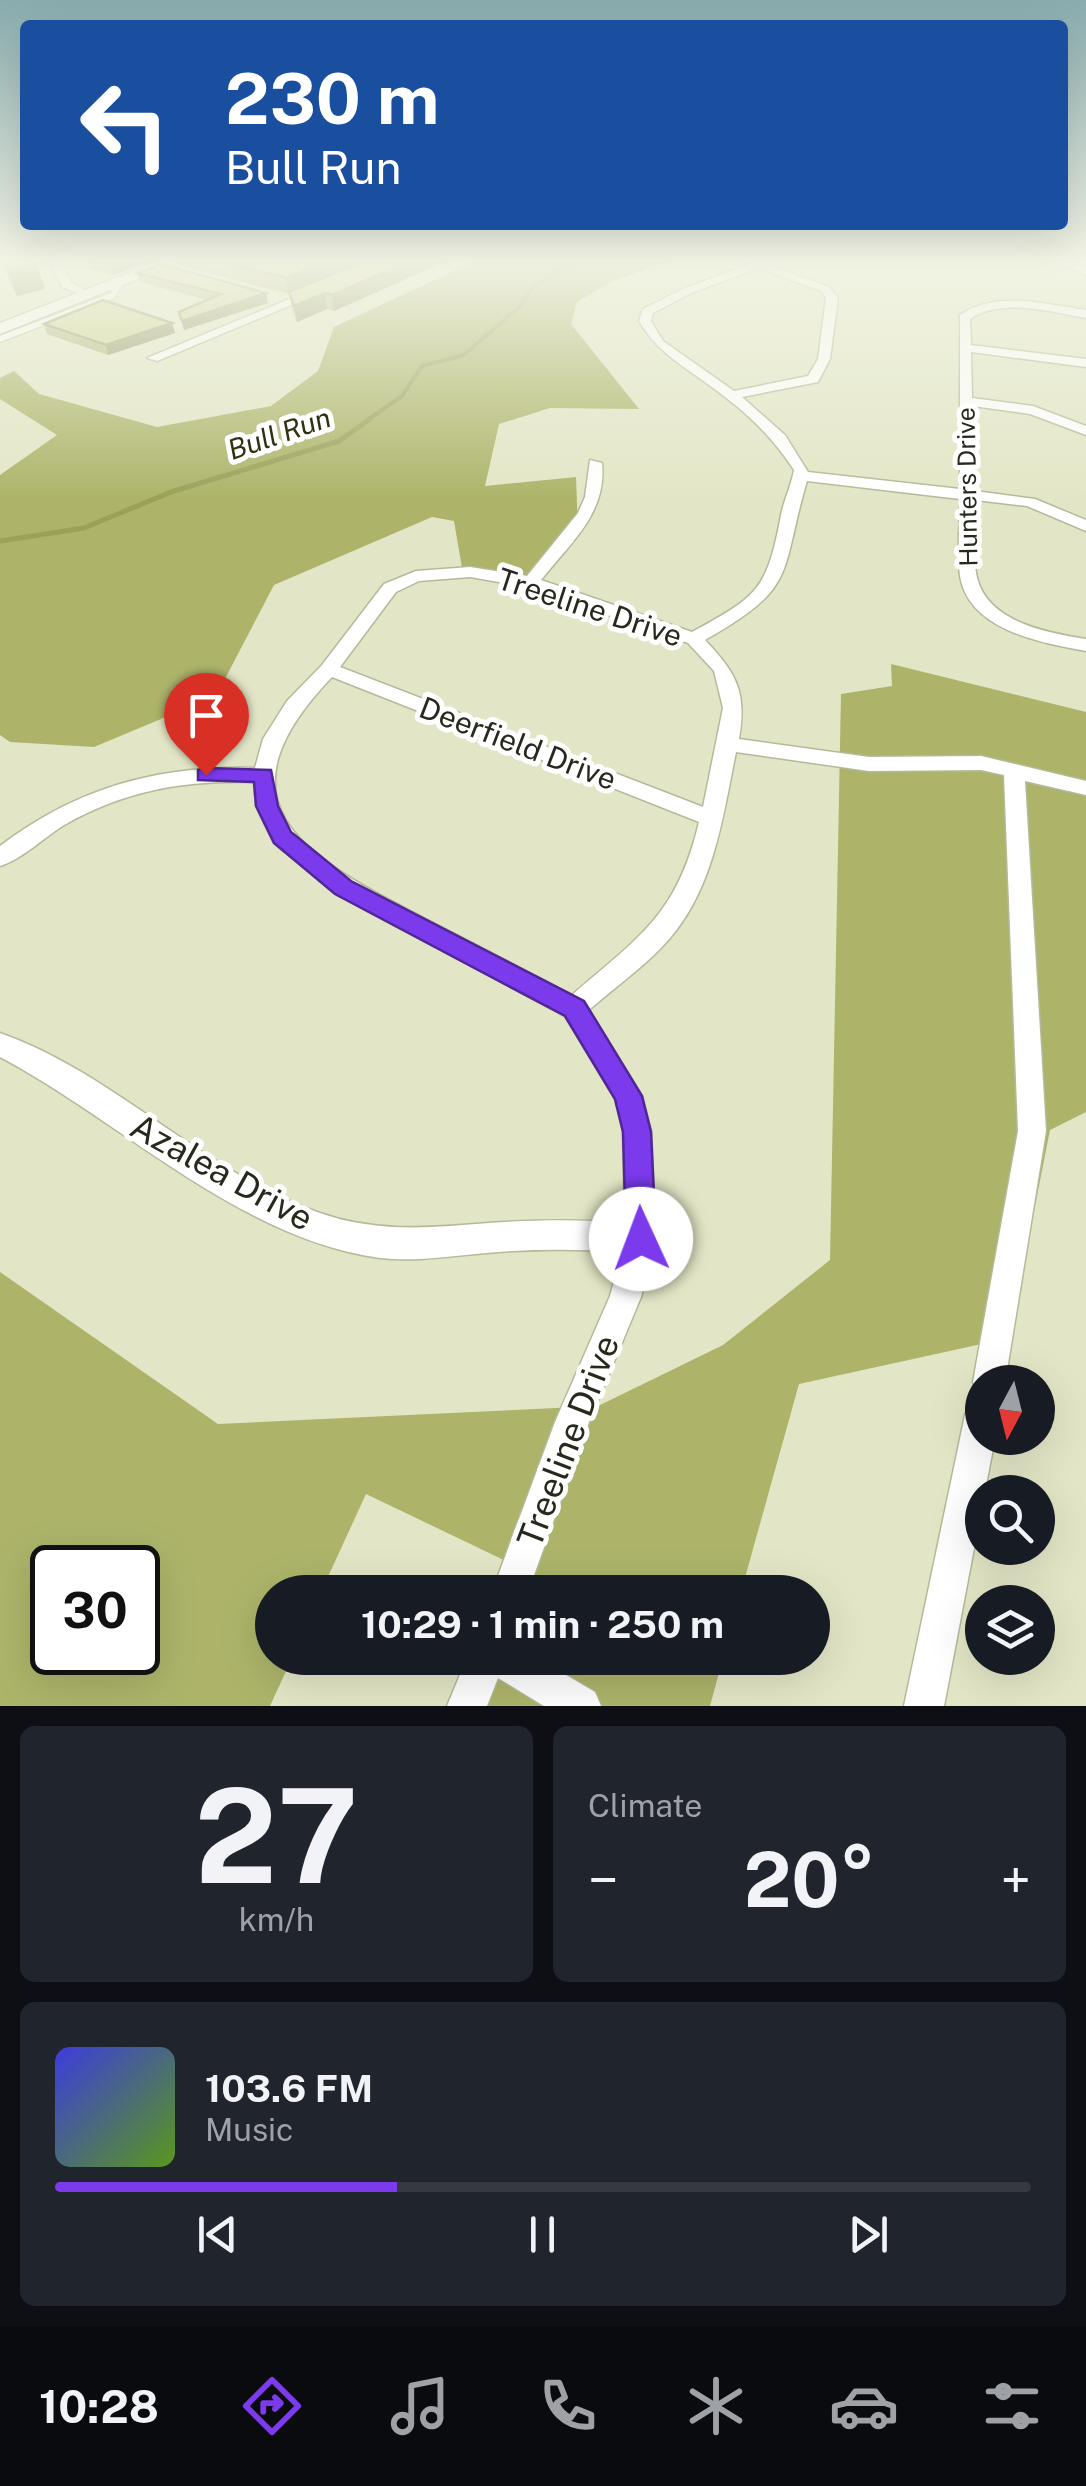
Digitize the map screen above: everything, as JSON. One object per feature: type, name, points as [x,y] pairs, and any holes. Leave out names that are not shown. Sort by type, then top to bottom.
[{"type":"street","points":[[153,358],[201,339]]},
{"type":"street","points":[[656,339],[732,395],[790,449],[801,476],[789,518],[790,534],[773,584],[753,605],[694,639]]},
{"type":"street","points":[[732,395],[813,379],[824,358],[827,339]]},
{"type":"street","name":"Hunters Drive","points":[[965,339],[969,579],[984,608],[1026,631],[1086,645]]},
{"type":"street","points":[[965,348],[1086,362]]},
{"type":"street","points":[[966,401],[1032,410],[1086,431]]},
{"type":"street","points":[[531,582],[591,502],[598,475],[595,463]]},
{"type":"street","points":[[801,476],[1030,502],[1086,526]]},
{"type":"street","name":"Treeline Drive","points":[[264,775],[273,739],[294,706],[329,670],[370,609],[390,588],[436,571],[493,574],[531,582],[694,639],[722,668],[729,684],[734,708],[727,744],[708,817],[705,845],[683,902],[634,958],[574,1008],[628,1096],[637,1132],[641,1239],[625,1297],[572,1422],[516,1575]]},
{"type":"street","name":"Deerfield Drive","points":[[329,670],[708,817]]},
{"type":"street","points":[[727,744],[868,764],[940,761],[1014,771],[1086,788]]},
{"type":"street","points":[[992,1365],[1032,1131],[1014,771]]},
{"type":"street","points":[[0,858],[26,836],[81,806],[185,775],[264,775],[267,806],[282,837],[343,888],[574,1008]]},
{"type":"street","name":"Azalea Drive","points":[[0,1044],[42,1064],[206,1171],[298,1220],[369,1242],[446,1245],[585,1232],[641,1239]]},
{"type":"street","points":[[924,1706],[974,1455]]},
{"type":"street","points":[[466,1706],[479,1675]]},
{"type":"street","points":[[529,1675],[581,1706]]},
{"type":"green space","points":[[330,339],[583,339],[639,409],[550,408],[499,424],[485,486],[576,477],[578,531],[531,578],[462,568],[454,521],[432,517],[274,585],[216,696],[94,747],[10,742],[0,735],[0,475],[57,435],[0,399],[0,378],[14,371],[39,394],[157,427],[271,406],[318,371]]},
{"type":"green space","points":[[891,664],[1086,712],[1086,1112],[1050,1130],[1009,1338],[799,1384],[746,1575],[533,1575],[366,1494],[329,1575],[255,1575],[255,1675],[284,1675],[270,1706],[0,1706],[0,1272],[218,1424],[598,1406],[723,1345],[830,1260],[841,694],[892,686]]},
{"type":"green space","points":[[494,1675],[718,1675],[710,1706],[482,1706]]},
{"type":"building","points":[[87,339],[125,339],[106,345]]},
{"type":"waterway","name":"Bull Run","points":[[366,421],[402,396],[422,366],[464,355],[483,339]]},
{"type":"waterway","name":"Bull Run","points":[[0,541],[84,528],[171,492],[339,441],[370,419]]},
{"type":"route","points":[[206,775],[264,775],[267,806],[282,837],[343,888],[574,1008],[628,1096],[637,1132],[641,1239]]}]
